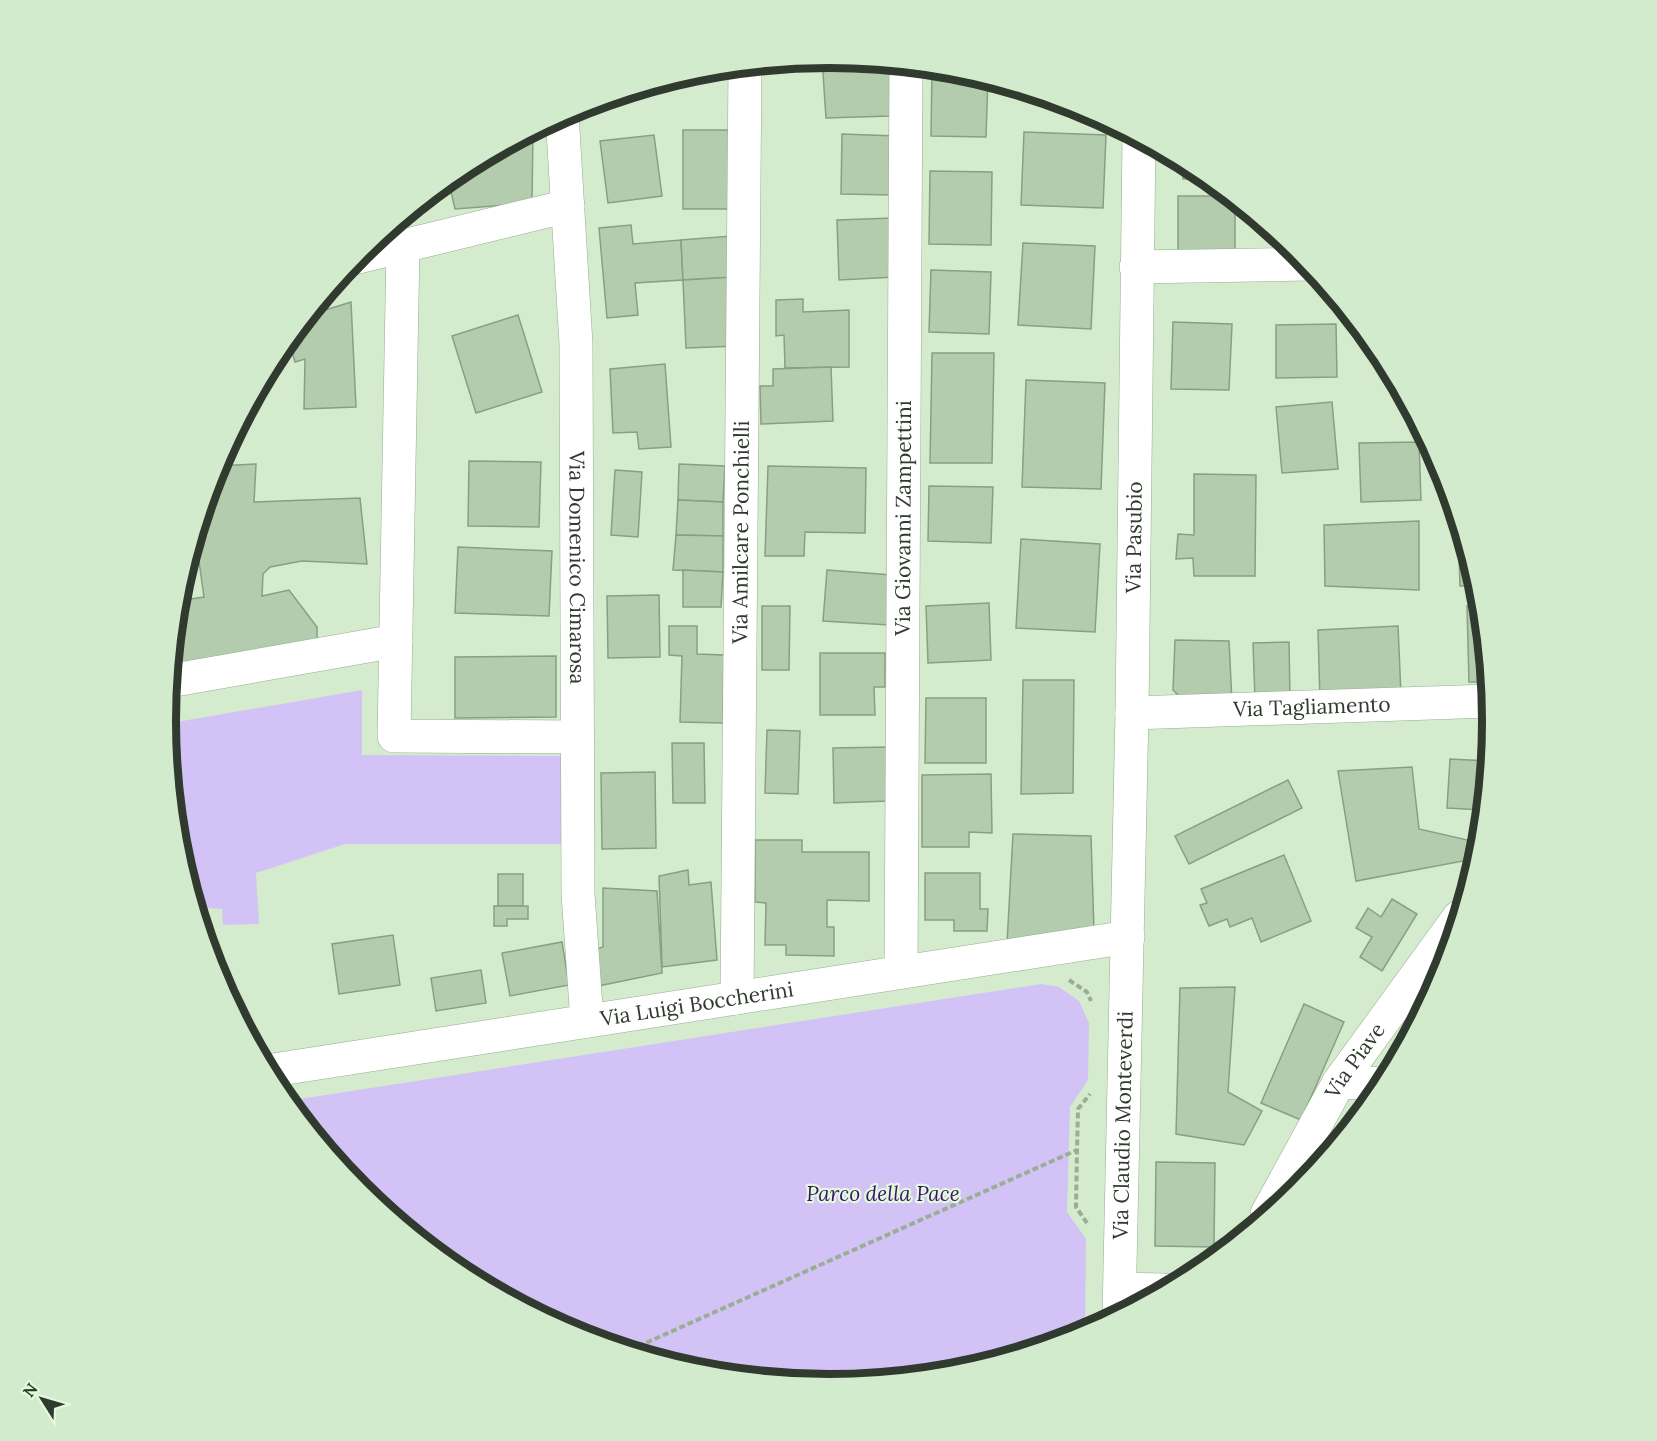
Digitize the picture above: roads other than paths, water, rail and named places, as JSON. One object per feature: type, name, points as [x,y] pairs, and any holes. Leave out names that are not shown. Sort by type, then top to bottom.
[{"type":"street","name":"Via Giovanni Zampettini","points":[[901,971],[906,72]]},
{"type":"street","name":"Via Amilcare Ponchielli","points":[[737,998],[745,73]]},
{"type":"street","name":"Via Domenico Cimarosa","points":[[563,125],[576,344],[578,894],[587,1021]]},
{"type":"street","name":"Via Pasubio","points":[[1128,937],[1139,146]]},
{"type":"street","points":[[373,253],[568,206]]},
{"type":"street","points":[[403,246],[394,736],[578,737]]},
{"type":"street","points":[[1136,267],[1295,264]]},
{"type":"street","points":[[177,680],[396,641]]},
{"type":"street","name":"Via Tagliamento","points":[[1132,713],[1481,701]]},
{"type":"street","name":"Via Luigi Boccherini","points":[[277,1069],[1128,937]]},
{"type":"street","name":"Via Claudio Monteverdi","points":[[1120,1301],[1128,937]]},
{"type":"street","name":"Via Piave","points":[[1280,1191],[1339,1082],[1444,937]]},
{"type":"street","points":[[1339,1082],[1371,1083]]},
{"type":"park label","name":"Parco della Pace","points":[[883,1194]]}]
